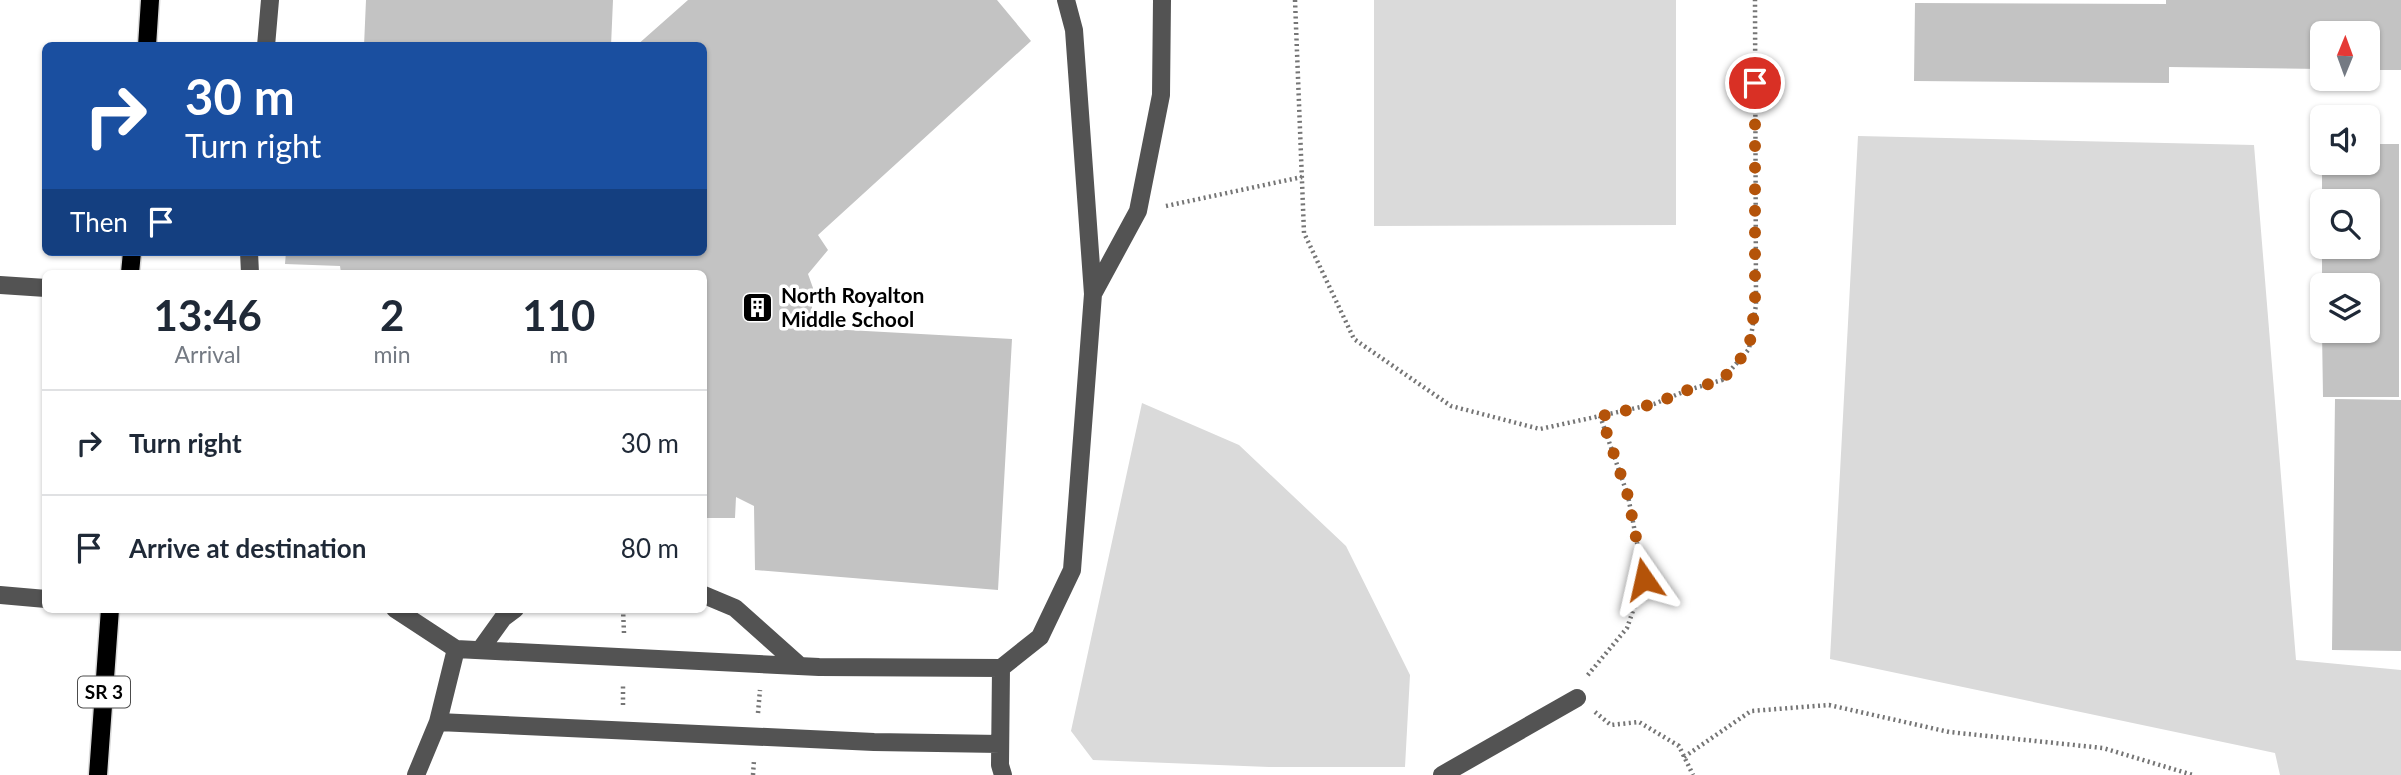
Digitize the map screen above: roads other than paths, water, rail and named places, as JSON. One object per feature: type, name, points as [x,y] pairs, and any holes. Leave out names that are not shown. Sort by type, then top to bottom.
[{"type":"main road","points":[[147,42],[150,0]]},
{"type":"main road","name":"SR 3","points":[[98,775],[110,613]]},
{"type":"street","points":[[266,42],[270,0]]},
{"type":"street","points":[[401,613],[456,649],[800,666],[1001,668],[1040,637],[1072,570],[1093,294],[1074,30],[1066,0]]},
{"type":"street","points":[[1093,294],[1138,212],[1161,95],[1162,0]]},
{"type":"street","points":[[0,285],[42,288]]},
{"type":"street","points":[[0,595],[42,599]]},
{"type":"street","points":[[707,596],[735,608],[800,666]]},
{"type":"street","points":[[480,650],[510,613]]},
{"type":"street","points":[[416,775],[438,722],[456,649]]},
{"type":"street","points":[[1001,668],[1000,765],[1003,775]]},
{"type":"street","points":[[1443,775],[1577,698]]},
{"type":"street","points":[[438,722],[874,742],[1000,744]]},
{"type":"place","name":"North Royalton Middle School","points":[[758,308]]}]
